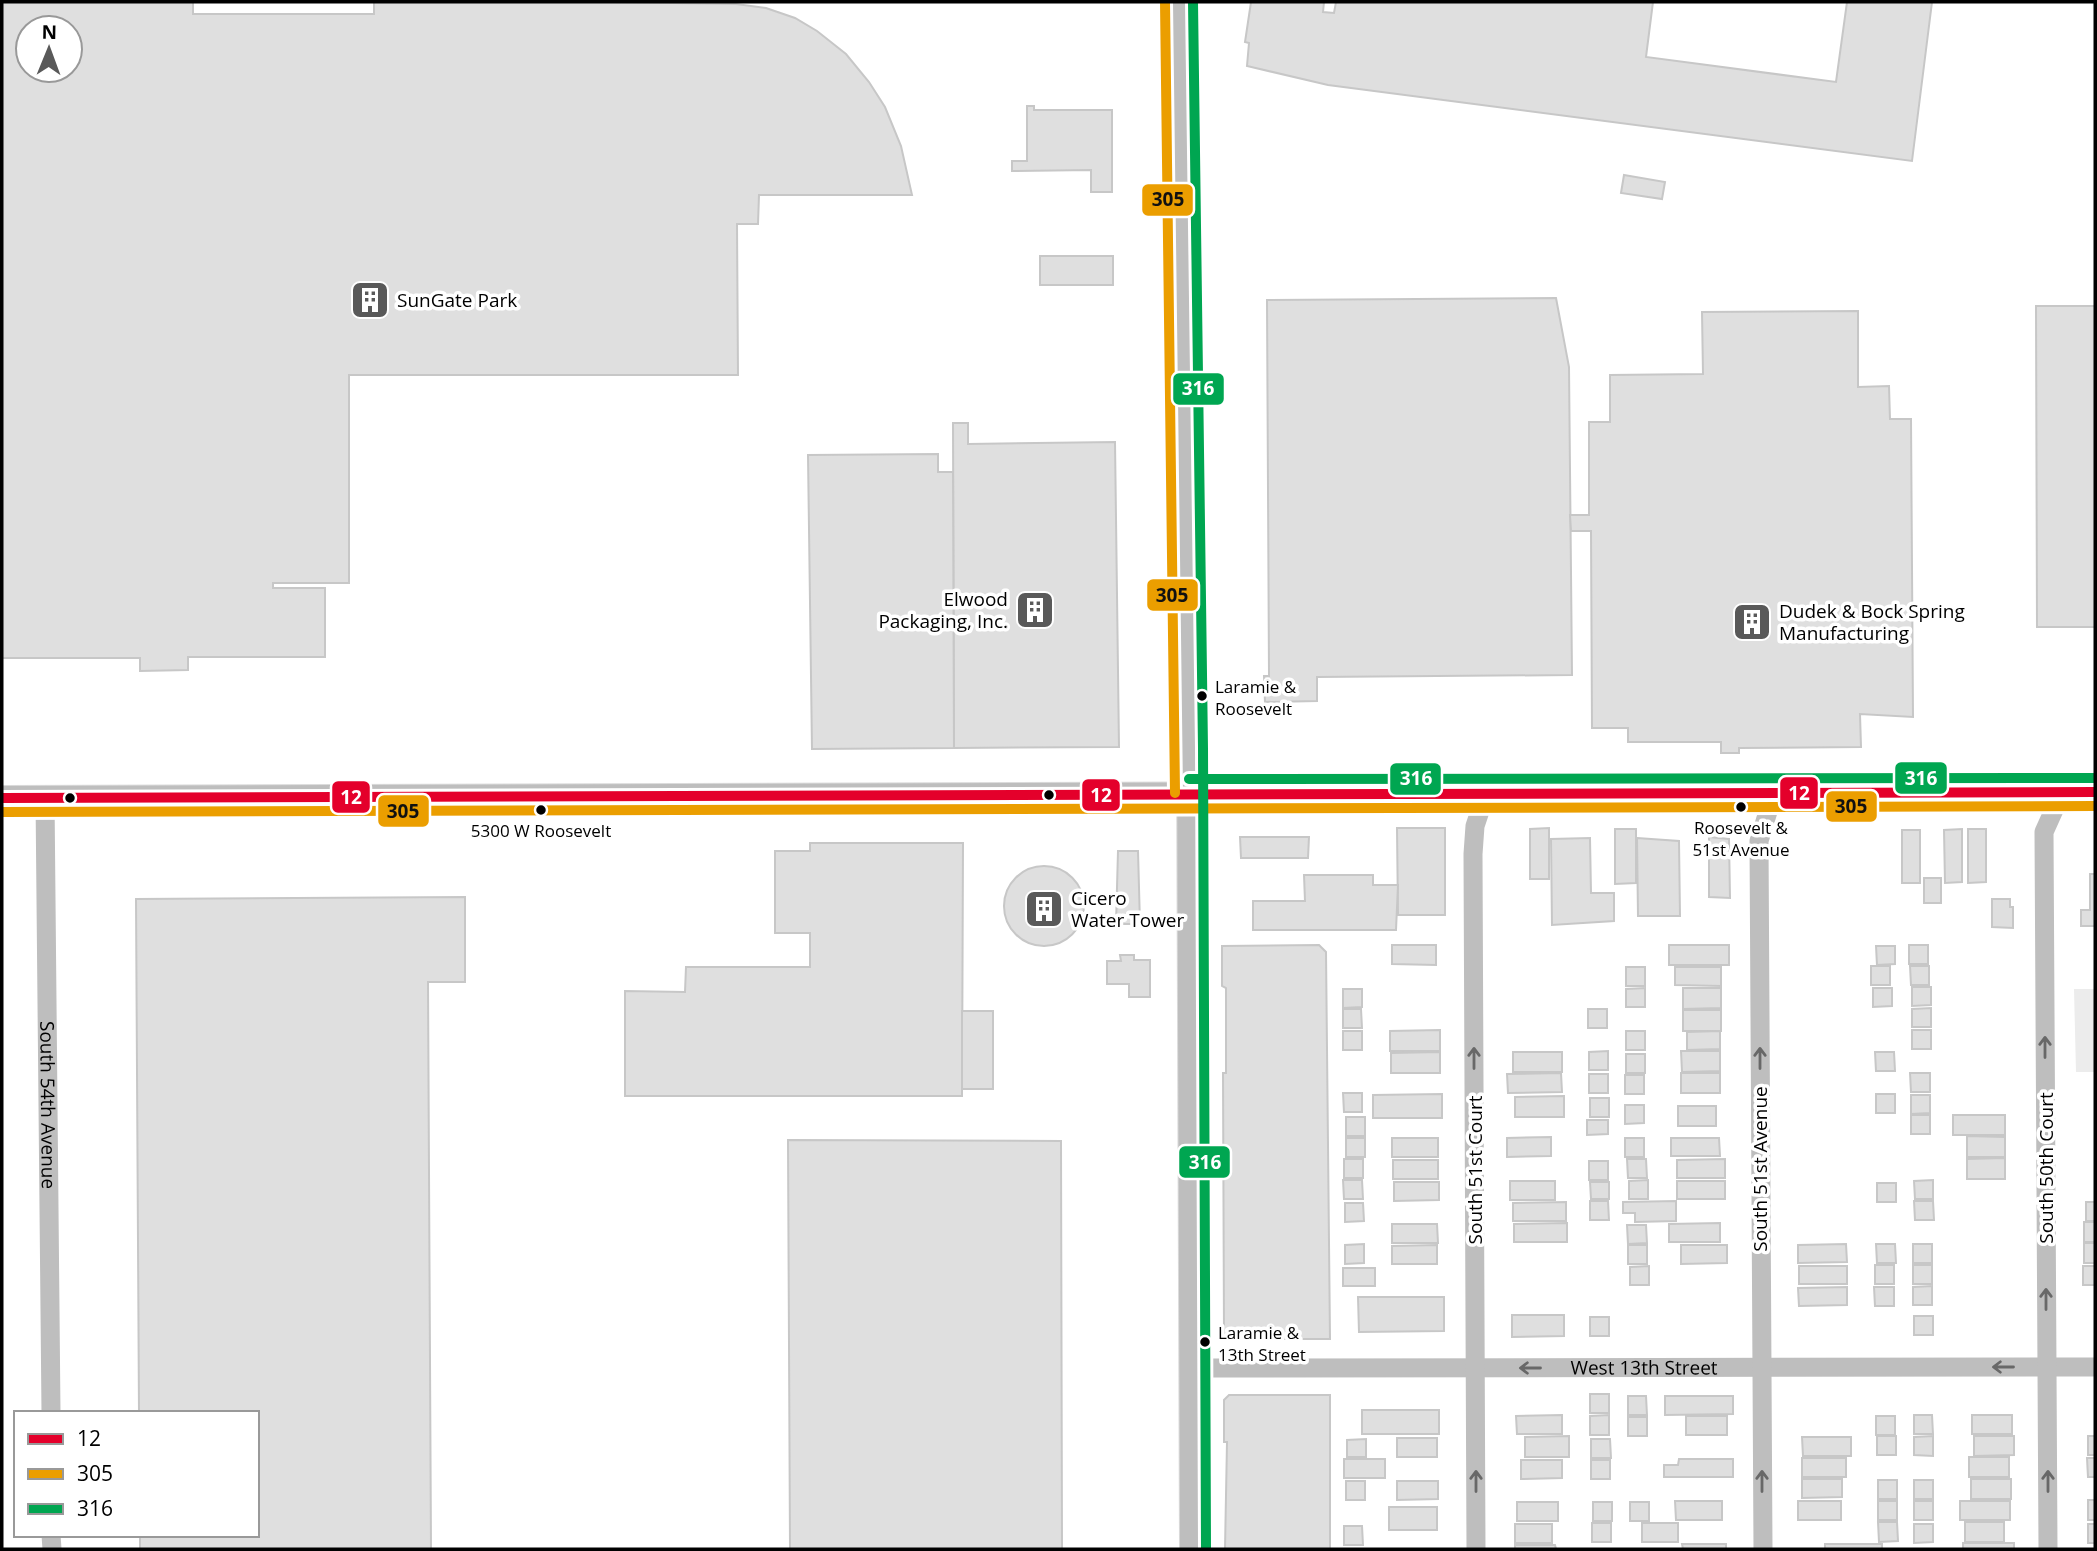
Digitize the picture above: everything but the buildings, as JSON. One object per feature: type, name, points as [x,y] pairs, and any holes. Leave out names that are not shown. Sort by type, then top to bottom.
[{"type":"main road","points":[[1179,2],[1189,793],[1192,1549]]},
{"type":"main road","points":[[2,798],[2095,792]]},
{"type":"street","name":"South 51st Avenue","points":[[1762,1549],[1759,841],[1774,792]]},
{"type":"street","name":"South 50th Court","points":[[2048,1549],[2044,832],[2062,792]]},
{"type":"street","name":"South 51st Court","points":[[1476,1549],[1473,854],[1475,826],[1486,793]]},
{"type":"street","name":"South 54th Avenue","points":[[45,797],[51,1411]]},
{"type":"street","name":"West 13th Street","points":[[1192,1368],[2095,1367]]},
{"type":"shaded area","points":[[2074,989],[2095,989],[2095,1072],[2076,1072]]},
{"type":"transit line","name":"305","points":[[1165,2],[1175,793]]},
{"type":"transit line","name":"316","points":[[1193,2],[1203,748],[1206,1549]]},
{"type":"transit line","name":"316","points":[[1189,779],[2095,778]]},
{"type":"transit line","name":"12","points":[[2,798],[2095,792]]},
{"type":"transit line","name":"305","points":[[2,812],[2095,806]]},
{"type":"place","name":"SunGate Park","points":[[370,300]]},
{"type":"place","name":"Elwood Packaging, Inc.","points":[[1035,610]]},
{"type":"place","name":"Dudek & Bock Spring Manufacturing","points":[[1752,622]]},
{"type":"place","name":"Laramie & Roosevelt","points":[[1202,696]]},
{"type":"place","name":"Roosevelt & 51st Avenue","points":[[1741,807]]},
{"type":"place","name":"5300 W Roosevelt","points":[[541,810]]},
{"type":"place","name":"Cicero Water Tower","points":[[1044,909]]},
{"type":"place","name":"Laramie & 13th Street","points":[[1205,1342]]}]
